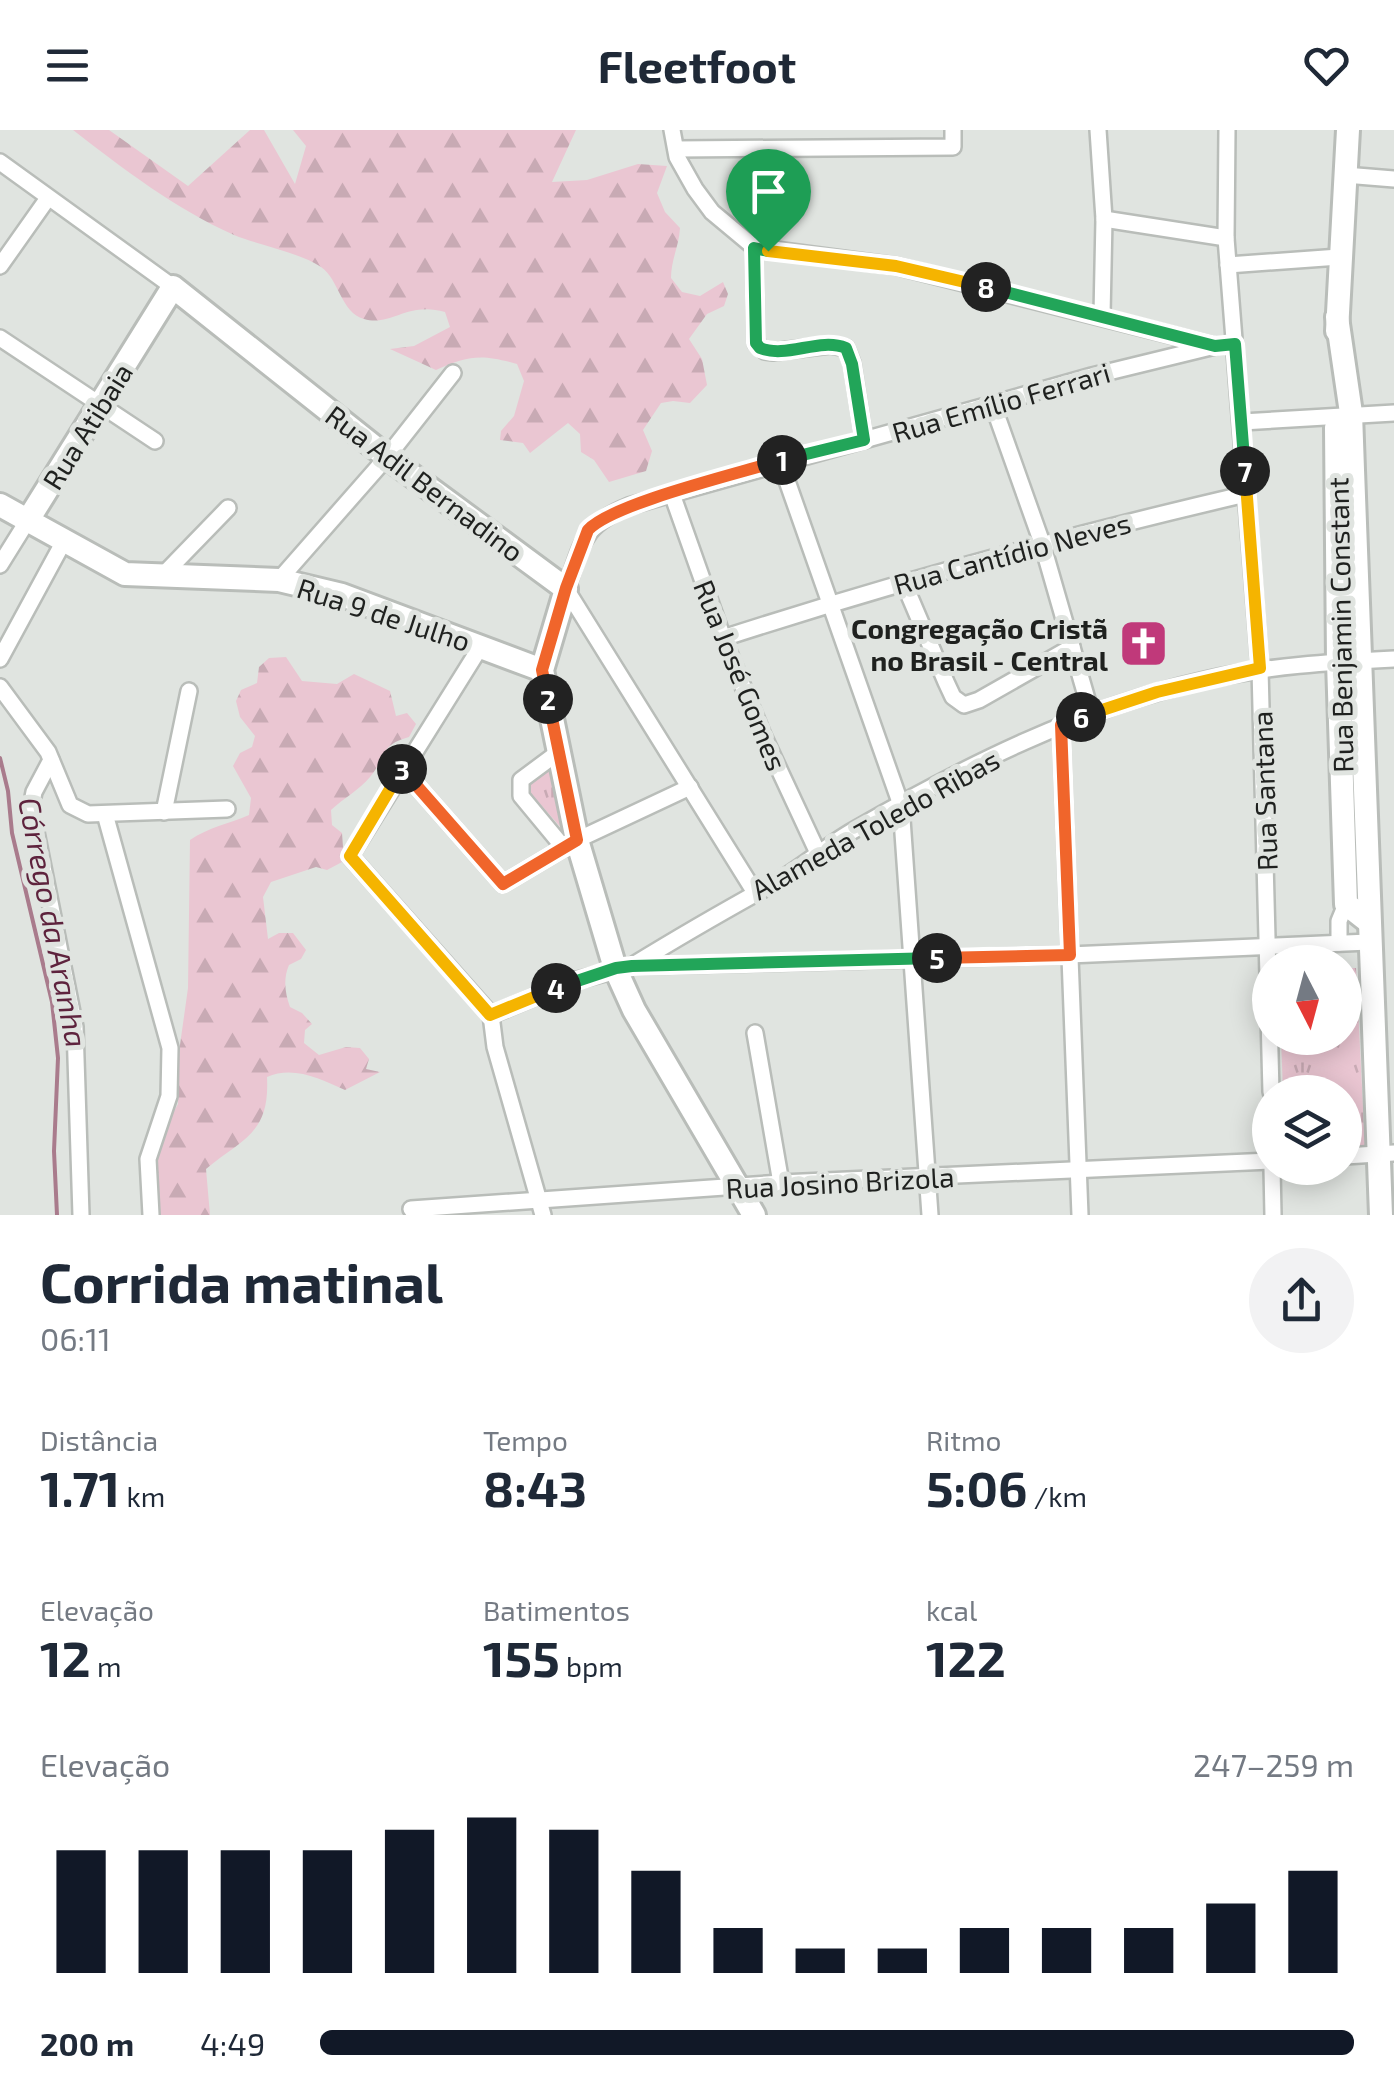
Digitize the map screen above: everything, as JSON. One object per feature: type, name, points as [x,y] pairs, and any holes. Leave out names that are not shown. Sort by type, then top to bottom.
[{"type":"main road","name":"Rua Benjamin Constant","points":[[1346,904],[1348,662],[1337,317],[1348,130]]},
{"type":"main road","name":"Rua Atibaia","points":[[28,520],[172,287]]},
{"type":"main road","name":"Rua Adil Bernadino","points":[[172,287],[387,456],[566,588]]},
{"type":"main road","name":"Rua 9 de Julho","points":[[0,505],[125,574],[278,580],[342,595],[542,670]]},
{"type":"main road","points":[[566,588],[542,670],[560,750],[570,844],[624,967],[634,1010],[754,1215]]},
{"type":"main road","name":"Rua Benjamin Constant","points":[[1348,662],[1386,1154],[1381,1215]]},
{"type":"main road","points":[[1346,904],[1369,932]]},
{"type":"street","points":[[672,130],[676,149],[695,190],[712,212],[754,248],[896,266],[1215,346],[1235,344]]},
{"type":"street","points":[[1098,130],[1104,219],[1102,315]]},
{"type":"street","name":"Rua Santana","points":[[1227,130],[1226,238],[1260,668],[1268,945]]},
{"type":"street","points":[[676,149],[953,138]]},
{"type":"street","name":"Rua Adil Bernadino","points":[[0,162],[172,287]]},
{"type":"street","points":[[1346,174],[1394,179]]},
{"type":"street","points":[[0,266],[48,198]]},
{"type":"street","points":[[1104,219],[1226,238]]},
{"type":"street","points":[[754,248],[756,343],[773,352],[830,344],[846,348],[864,440]]},
{"type":"street","points":[[1228,265],[1339,257]]},
{"type":"street","points":[[0,338],[156,441]]},
{"type":"street","name":"Rua Emílio Ferrari","points":[[566,588],[588,530],[629,506],[780,461],[1215,346]]},
{"type":"street","points":[[278,580],[453,374]]},
{"type":"street","points":[[994,406],[1042,543],[1092,713]]},
{"type":"street","points":[[1242,422],[1394,413]]},
{"type":"street","points":[[780,461],[901,806],[930,1215]]},
{"type":"street","name":"Rua José Gomes","points":[[672,494],[723,638],[818,853]]},
{"type":"street","name":"Rua Cantídio Neves","points":[[723,638],[1042,543],[1246,494]]},
{"type":"street","points":[[164,574],[228,508]]},
{"type":"street","name":"Rua Atibaia","points":[[0,565],[28,520]]},
{"type":"street","points":[[0,658],[64,541]]},
{"type":"street","points":[[904,581],[953,697],[964,705],[1072,647]]},
{"type":"street","name":"Rua Adil Bernadino","points":[[566,588],[754,891]]},
{"type":"street","points":[[480,646],[350,856],[490,1015],[541,1208]]},
{"type":"street","name":"Alameda Toledo Ribas","points":[[490,1015],[570,982],[624,967],[955,775],[1061,725],[1204,680],[1260,668],[1394,659]]},
{"type":"street","points":[[0,686],[48,752],[70,805],[88,814],[227,809]]},
{"type":"street","points":[[164,812],[189,691]]},
{"type":"street","points":[[1061,725],[1080,1215]]},
{"type":"street","points":[[560,750],[521,780],[520,796],[570,844]]},
{"type":"street","points":[[50,760],[34,792],[32,807],[75,1027],[81,1215]]},
{"type":"street","points":[[402,769],[503,884],[570,844],[690,787]]},
{"type":"street","points":[[105,814],[170,1048],[169,1096],[148,1159],[151,1215]]},
{"type":"street","points":[[1339,943],[1339,921],[1346,904]]},
{"type":"street","points":[[1268,945],[1339,943],[1369,932]]},
{"type":"street","points":[[624,967],[1070,955],[1252,946]]},
{"type":"street","points":[[756,1032],[781,1183]]},
{"type":"street","name":"Rua Josino Brizola","points":[[411,1209],[445,1212],[541,1208],[781,1183],[1252,1165]]},
{"type":"street","points":[[1272,1185],[1273,1215]]},
{"type":"green space","points":[[73,130],[109,130],[188,186],[250,130],[264,130],[295,184],[306,146],[293,130],[576,130],[552,182],[587,180],[638,164],[667,166],[657,193],[665,212],[680,228],[671,278],[682,292],[700,296],[723,282],[728,294],[724,306],[707,314],[689,339],[702,359],[707,385],[690,403],[661,403],[643,430],[652,451],[646,471],[609,482],[594,460],[581,452],[580,434],[568,423],[530,453],[523,443],[500,440],[501,431],[514,416],[524,381],[517,364],[476,358],[436,370],[390,349],[414,346],[450,327],[445,312],[410,311],[374,321],[356,316],[321,267],[234,235],[191,213]]},
{"type":"green space","points":[[286,657],[302,681],[337,684],[354,674],[390,691],[396,716],[407,713],[416,724],[409,737],[388,748],[366,782],[331,810],[332,825],[342,833],[344,861],[327,870],[316,867],[271,882],[263,897],[268,939],[279,933],[293,933],[306,950],[301,959],[289,965],[285,981],[290,1007],[312,1024],[305,1030],[304,1043],[319,1055],[346,1047],[360,1048],[369,1059],[366,1069],[380,1072],[345,1090],[297,1073],[267,1077],[267,1096],[259,1123],[206,1169],[210,1215],[160,1215],[154,1160],[157,1142],[178,1104],[179,1052],[188,988],[190,840],[249,815],[251,798],[233,766],[240,753],[252,747],[255,736],[240,717],[236,701],[241,690],[257,683],[259,667],[269,658]]},
{"type":"green space","points":[[554,769],[563,830],[527,789],[541,773]]},
{"type":"green space","points":[[1282,1055],[1360,1055],[1361,1075],[1282,1075]]},
{"type":"green space","points":[[1362,1087],[1365,1147],[1362,1147]]},
{"type":"waterway","name":"Córrego da Aranha","points":[[0,758],[12,833],[52,1002],[58,1058],[54,1151],[57,1215]]},
{"type":"place","name":"Congregação Cristã no Brasil - Central","points":[[1143,644]]},
{"type":"route","points":[[754,248],[768,251],[896,266],[1215,346],[1235,344],[1260,668],[1157,692],[1061,725],[1070,955],[632,966],[570,982],[490,1015],[350,856],[402,769],[503,884],[577,840],[542,670],[588,530],[607,515],[629,506],[864,440],[846,348],[830,344],[773,352],[756,343],[754,248]]}]
